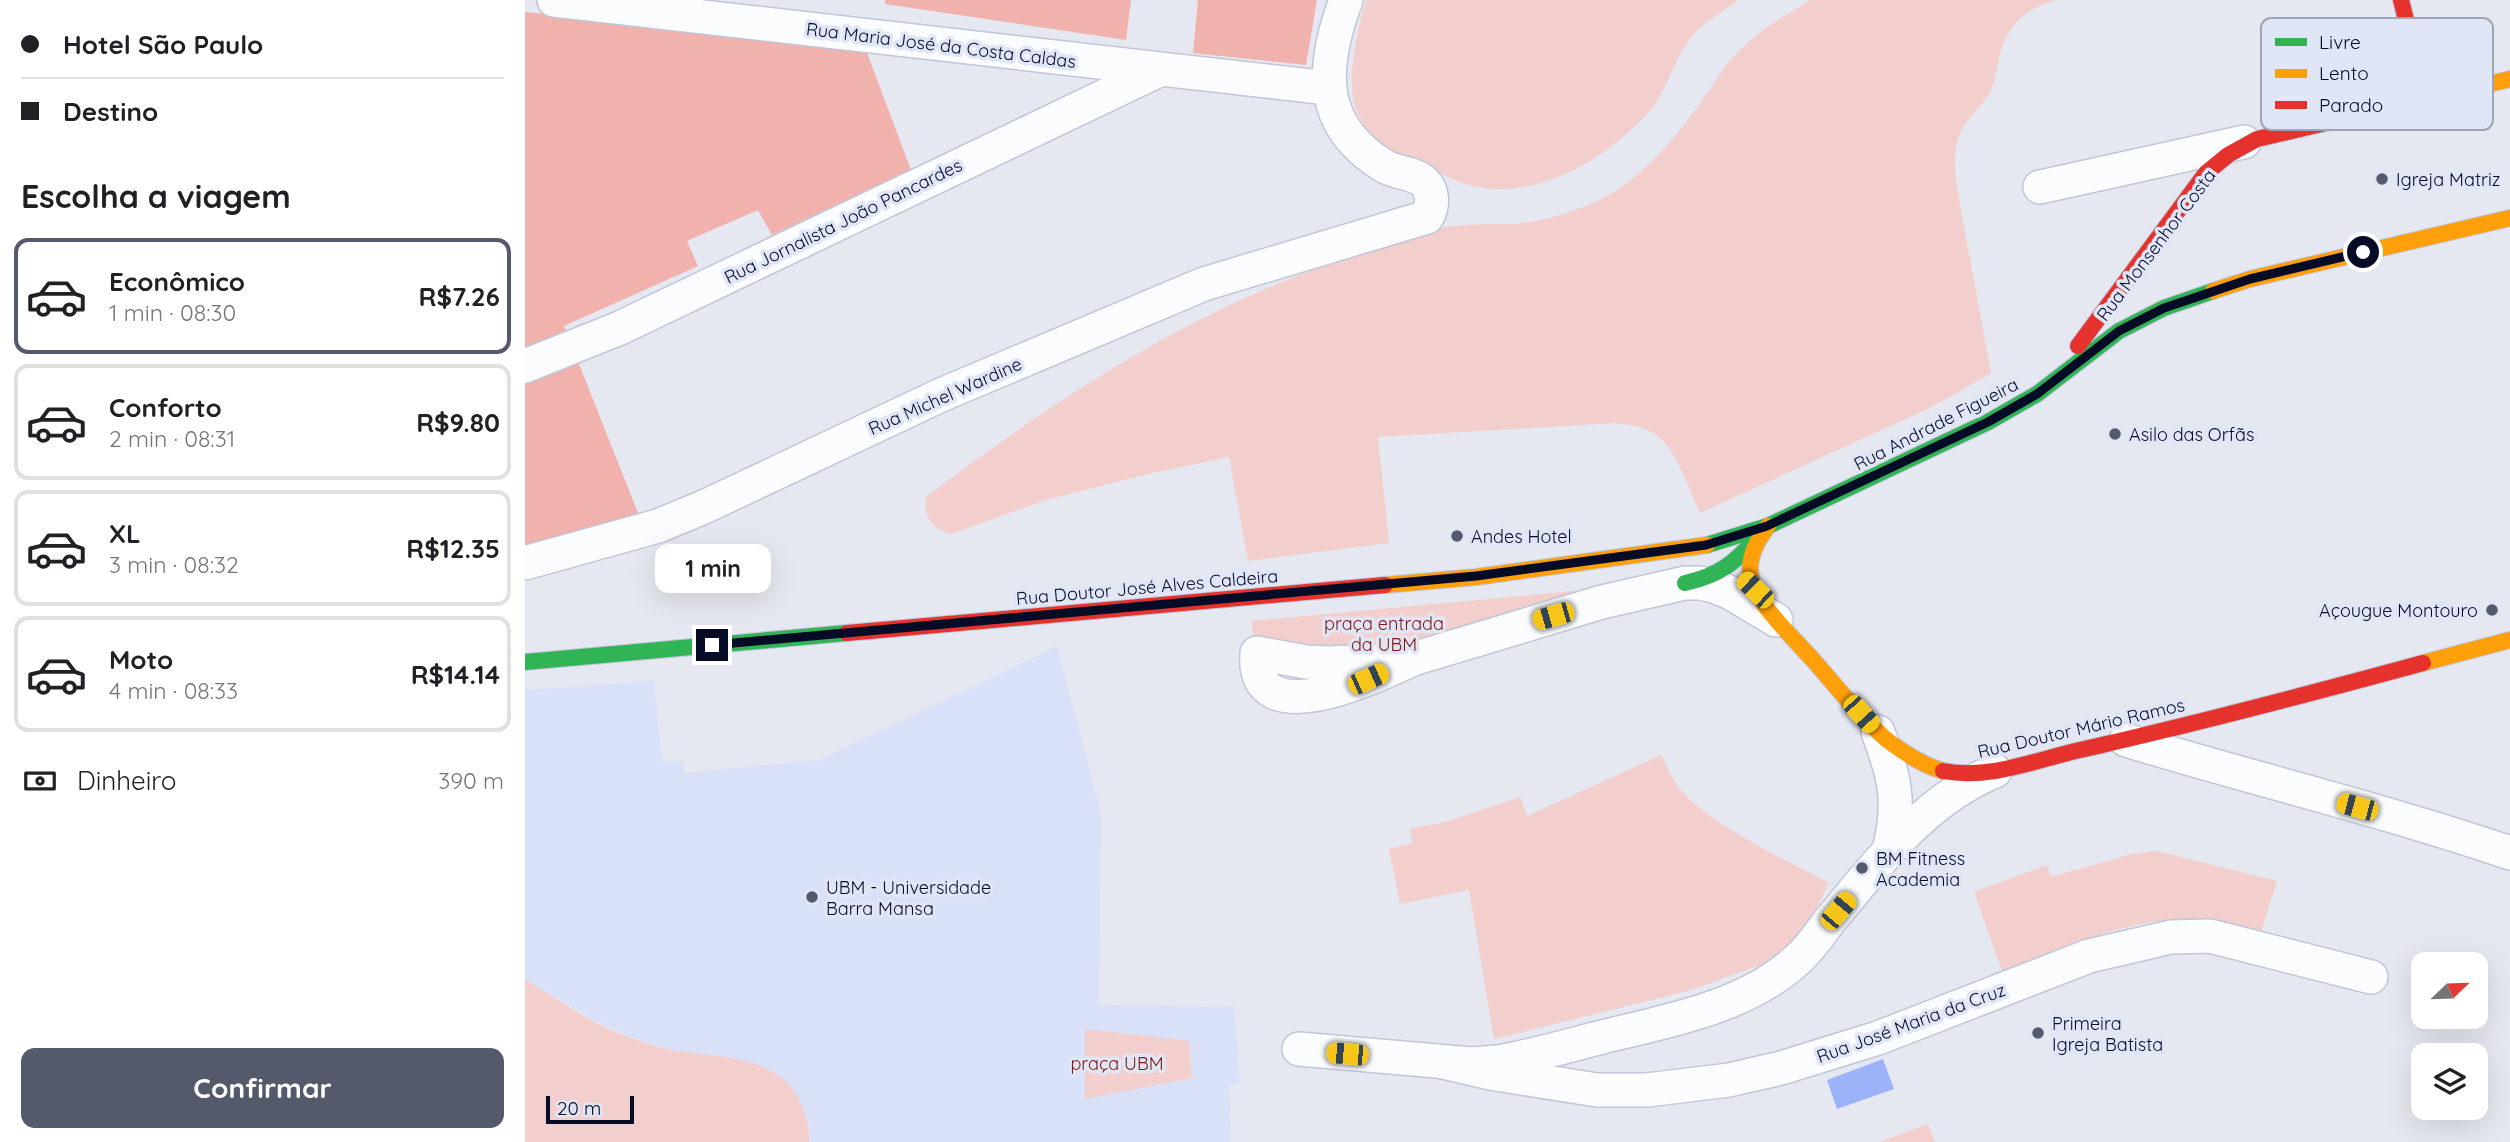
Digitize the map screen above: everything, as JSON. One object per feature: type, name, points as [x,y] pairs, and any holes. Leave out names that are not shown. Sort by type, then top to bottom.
[{"type":"street","name":"Rua Maria José da Costa Caldas","points":[[554,0],[1328,88]]},
{"type":"street","points":[[1328,88],[1332,53],[1346,0]]},
{"type":"street","points":[[2401,0],[2406,18]]},
{"type":"street","name":"Rua Jornalista João Pancardes","points":[[525,366],[620,328],[1159,70]]},
{"type":"street","name":"Rua Michel Wardine","points":[[525,563],[669,521],[704,507],[941,395],[1204,284],[1427,217],[1431,209],[1431,194],[1424,181],[1391,170],[1355,145],[1338,119],[1328,88]]},
{"type":"street","name":"Rua Monsenhor Costa","points":[[2040,187],[2295,130]]},
{"type":"street","name":"Rua Monsenhor Costa","points":[[2037,394],[2088,335],[2206,173],[2228,155],[2257,139]]},
{"type":"street","name":"Rua Andrade Figueira","points":[[1763,531],[1998,417],[2037,394],[2119,331],[2164,308],[2290,268],[2510,218]]},
{"type":"street","points":[[1413,659],[1602,602],[1706,579],[1731,568],[1763,531]]},
{"type":"street","points":[[1755,590],[1750,565],[1754,544],[1763,531]]},
{"type":"street","name":"Rua Doutor José Alves Caldeira","points":[[525,662],[1476,576],[1656,553],[1706,545],[1763,531]]},
{"type":"street","name":"Rua Doutor Mário Ramos","points":[[1656,553],[1710,555],[1731,568],[1755,590],[1778,621],[1878,732],[1907,755],[1938,769],[1958,773],[2000,769],[2126,740],[2510,640]]},
{"type":"street","points":[[1685,583],[1700,583],[1731,593],[1778,621]]},
{"type":"street","points":[[1878,732],[1889,761],[1896,793],[1895,827],[1889,850]]},
{"type":"street","points":[[2126,740],[2251,778],[2437,828],[2510,853]]},
{"type":"street","name":"Rua José Maria da Cruz","points":[[1530,1068],[1695,1012],[1743,994],[1777,977],[1812,945],[1889,850],[1920,818],[1977,779],[2000,769]]},
{"type":"street","name":"Rua José Maria da Cruz","points":[[1299,1049],[1530,1068],[1597,1090],[1647,1090],[1729,1080],[1781,1069],[1878,1038],[2089,956],[2171,937],[2210,936],[2371,977]]},
{"type":"shaded area","points":[[885,0],[1131,0],[1126,40],[885,4]]},
{"type":"shaded area","points":[[1198,0],[1317,0],[1306,65],[1193,53]]},
{"type":"shaded area","points":[[525,12],[683,28],[867,53],[911,170],[772,235],[758,210],[687,241],[698,266],[564,326],[640,518],[525,545]]},
{"type":"shaded area","name":"UBM - Universidade Barra Mansa","points":[[1057,646],[1101,814],[1099,1005],[1234,1007],[1240,1084],[1229,1085],[1231,1142],[809,1142],[810,1131],[806,1115],[737,1059],[675,1051],[635,1040],[592,1019],[525,979],[525,690],[654,681],[662,762],[683,761],[684,773],[820,760]]},
{"type":"green space","points":[[1366,0],[1739,0],[1694,34],[1683,49],[1654,105],[1612,146],[1571,172],[1548,181],[1501,189],[1471,186],[1404,160],[1376,140],[1359,117],[1352,92],[1352,78],[1355,47]]},
{"type":"green space","points":[[1811,0],[2056,0],[2030,11],[2010,31],[2002,48],[1991,90],[1968,120],[1957,144],[1957,188],[1991,373],[1932,407],[1700,513],[1675,458],[1661,439],[1644,429],[1616,423],[1378,437],[1389,543],[1248,561],[1229,457],[1046,500],[951,534],[938,529],[927,515],[927,496],[973,462],[1116,366],[1217,311],[1269,287],[1387,242],[1446,227],[1512,224],[1547,219],[1603,198],[1632,179],[1659,154],[1742,47],[1770,25]]},
{"type":"green space","name":"praça entrada da UBM","points":[[1595,589],[1424,650],[1257,650],[1251,621]]},
{"type":"green space","points":[[1661,755],[1679,788],[1709,815],[1829,883],[1814,914],[1779,954],[1763,964],[1691,990],[1494,1039],[1469,890],[1400,904],[1389,849],[1413,843],[1410,829],[1445,822],[1520,797],[1527,816]]},
{"type":"green space","points":[[2157,851],[2277,881],[2259,938],[2190,922],[2143,924],[2095,936],[2002,971],[1974,892],[2047,865],[2051,877],[2132,854]]},
{"type":"green space","points":[[525,979],[579,1013],[622,1035],[663,1048],[732,1058],[767,1068],[781,1077],[793,1090],[807,1119],[809,1142],[525,1142]]},
{"type":"green space","name":"praça UBM","points":[[1085,1029],[1189,1041],[1192,1078],[1085,1099]]},
{"type":"green space","points":[[1928,1124],[1935,1142],[1879,1142]]},
{"type":"water","points":[[1883,1059],[1894,1089],[1837,1109],[1827,1080]]},
{"type":"traffic: fast","points":[[1707,545],[1768,526],[1988,422],[2037,394],[2119,331],[2164,308],[2213,291]]},
{"type":"traffic: fast","points":[[1685,583],[1726,567],[1759,536]]},
{"type":"traffic: fast","points":[[525,662],[847,633]]},
{"type":"traffic: slow","points":[[2493,83],[2510,79]]},
{"type":"traffic: slow","points":[[2213,291],[2250,279],[2510,218]]},
{"type":"traffic: slow","points":[[1768,526],[1754,548],[1750,564],[1755,590],[1766,607],[1877,731],[1913,758],[1943,771]]},
{"type":"traffic: slow","points":[[1385,585],[1476,577],[1707,545]]},
{"type":"traffic: slow","points":[[2423,663],[2510,640]]},
{"type":"traffic: jam","points":[[2401,0],[2406,18]]},
{"type":"traffic: jam","points":[[2078,346],[2206,173],[2228,155],[2257,139],[2295,130]]},
{"type":"traffic: jam","points":[[847,633],[1385,585]]},
{"type":"traffic: jam","points":[[1943,771],[1978,773],[2012,768],[2423,663]]},
{"type":"place","name":"Igreja Matriz","points":[[2382,179]]},
{"type":"place","name":"Asilo das Orfãs","points":[[2115,434]]},
{"type":"place","name":"Andes Hotel","points":[[1457,536]]},
{"type":"place","name":"Açougue Montouro","points":[[2492,610]]},
{"type":"place","name":"BM Fitness Academia","points":[[1862,868]]},
{"type":"place","name":"UBM - Universidade Barra Mansa","points":[[812,897]]},
{"type":"place","name":"Primeira Igreja Batista","points":[[2038,1033]]},
{"type":"route","points":[[712,645],[1476,576],[1706,545],[1732,539],[1767,526],[1938,447],[2016,407],[2119,331],[2142,318],[2192,297],[2250,279],[2363,252]]}]
